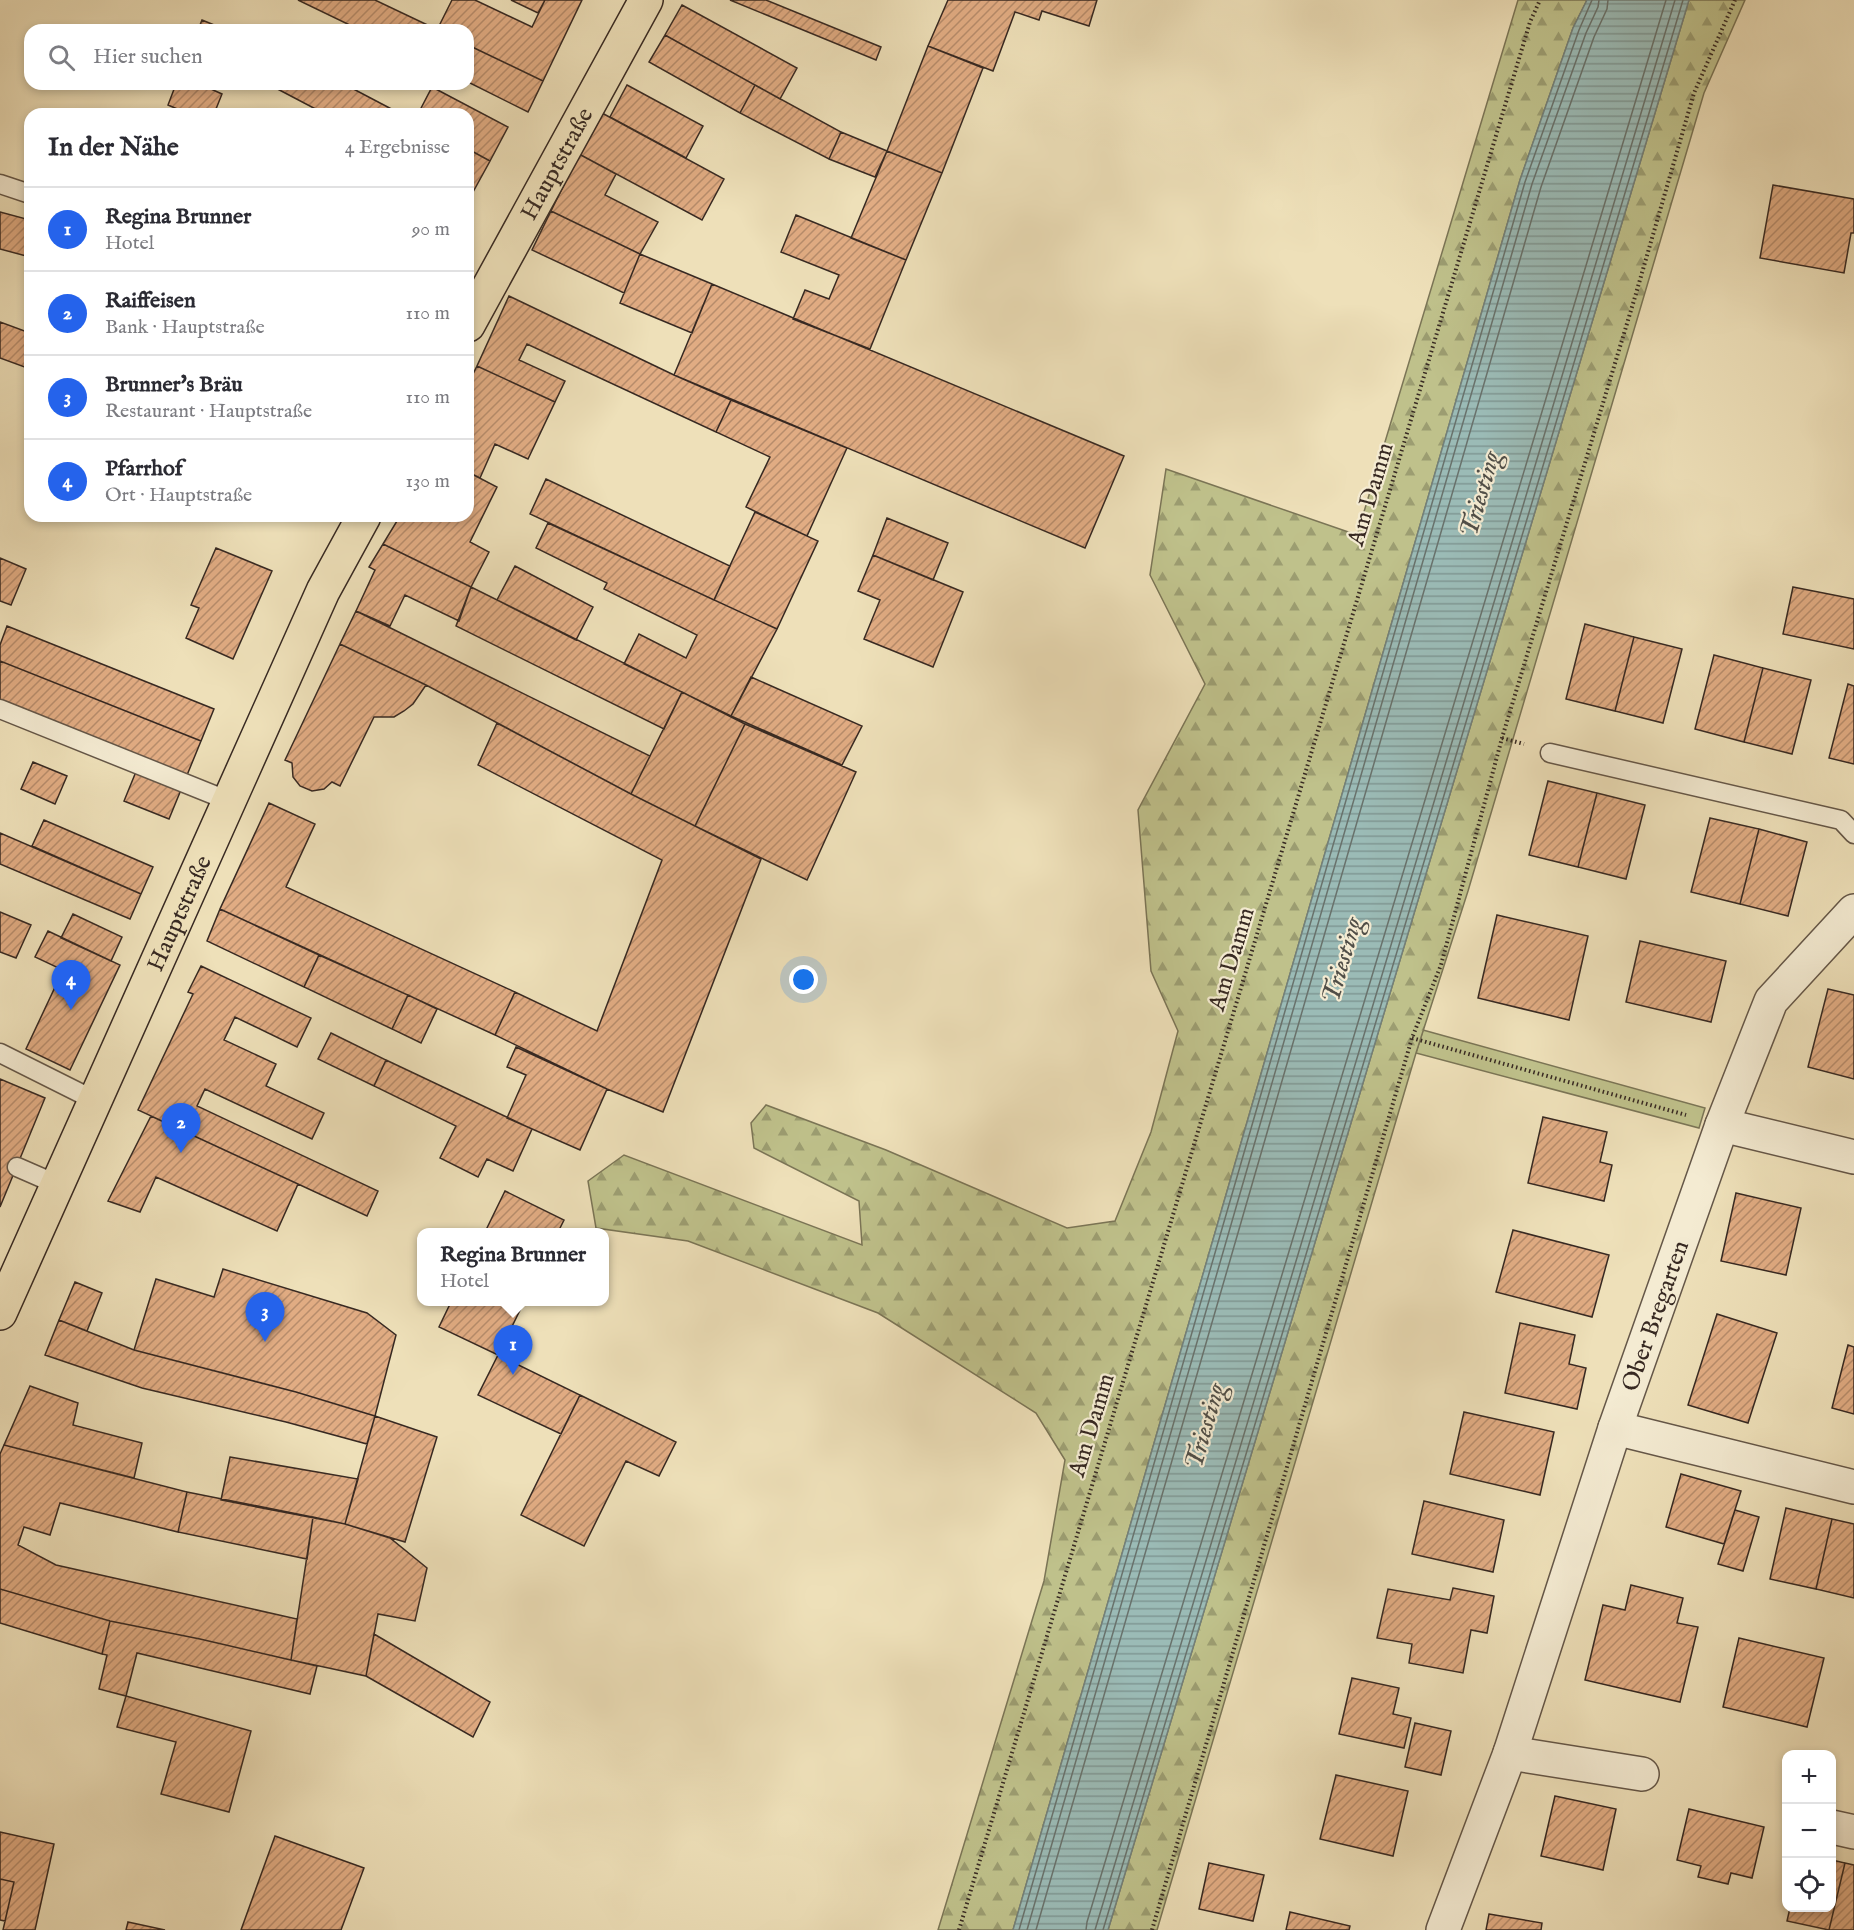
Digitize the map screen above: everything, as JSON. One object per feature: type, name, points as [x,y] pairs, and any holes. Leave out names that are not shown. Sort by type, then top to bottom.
[{"type":"main road","name":"Hauptstraße","points":[[474,314],[646,0]]},
{"type":"main road","name":"Hauptstraße","points":[[0,1313],[323,591],[361,522]]},
{"type":"street","name":"Ober Bregarten","points":[[1443,1930],[1510,1753],[1616,1428],[1722,1125],[1771,1001],[1854,911]]},
{"type":"street","points":[[1722,1125],[1854,1157]]},
{"type":"street","points":[[1616,1428],[1854,1487]]},
{"type":"street","points":[[1510,1753],[1642,1774]]},
{"type":"street","points":[[1836,1828],[1854,1832]]},
{"type":"lane","points":[[0,183],[24,192]]},
{"type":"lane","points":[[0,709],[229,801]]},
{"type":"lane","points":[[1550,753],[1841,820],[1854,834]]},
{"type":"lane","points":[[0,1053],[94,1100]]},
{"type":"lane","points":[[17,1167],[56,1184]]},
{"type":"path","name":"Am Damm","points":[[959,1930],[1530,22],[1540,0]]},
{"type":"path","points":[[1152,1930],[1412,1038],[1441,965],[1502,738],[1694,93],[1735,0]]},
{"type":"path","points":[[1412,1038],[1722,1125]]},
{"type":"green space","points":[[1518,0],[1587,0],[1573,28],[1520,180],[1013,1930],[938,1930],[1044,1581],[1065,1460],[1036,1413],[878,1313],[688,1241],[609,1230],[609,1228],[596,1228],[588,1181],[624,1155],[862,1245],[859,1201],[754,1148],[751,1123],[766,1105],[886,1150],[1067,1228],[1115,1221],[1151,1132],[1178,1031],[1151,971],[1138,810],[1205,684],[1150,575],[1166,469],[1357,535]]},
{"type":"green space","points":[[1689,0],[1745,0],[1704,93],[1468,891],[1416,1053],[1157,1930],[1108,1930]]},
{"type":"green space","points":[[1423,1030],[1705,1108],[1699,1128],[1416,1053]]},
{"type":"water","name":"Triesting","points":[[1587,0],[1689,0],[1108,1930],[1013,1930],[1520,180],[1573,28]]},
{"type":"building","points":[[298,0],[375,0],[425,24],[348,24]]},
{"type":"building","points":[[452,0],[475,0],[532,27],[545,0],[582,0],[543,81],[474,48],[474,24],[440,24]]},
{"type":"building","points":[[511,0],[545,0],[538,13]]},
{"type":"building","points":[[730,0],[766,0],[881,47],[876,60]]},
{"type":"building","points":[[948,0],[1097,0],[1089,26],[1042,11],[1039,20],[1015,12],[993,71],[928,46]]},
{"type":"building","points":[[682,5],[797,68],[780,99],[665,35]]},
{"type":"building","points":[[202,20],[212,24],[200,24]]},
{"type":"building","points":[[665,35],[755,85],[740,113],[649,62]]},
{"type":"building","points":[[928,46],[983,68],[942,173],[887,151]]},
{"type":"building","points":[[474,48],[543,81],[528,112],[474,85]]},
{"type":"building","points":[[627,85],[703,126],[686,158],[610,117]]},
{"type":"building","points":[[755,85],[841,132],[829,159],[740,113]]},
{"type":"building","points":[[174,90],[213,90],[222,94],[216,108],[175,108],[168,105]]},
{"type":"building","points":[[279,90],[355,90],[390,108],[314,108]]},
{"type":"building","points":[[430,90],[438,90],[472,108],[421,108]]},
{"type":"building","points":[[474,109],[508,127],[490,161],[474,152]]},
{"type":"building","points":[[602,113],[724,179],[702,220],[579,154]]},
{"type":"building","points":[[841,132],[887,151],[875,177],[829,159]]},
{"type":"building","points":[[887,151],[942,173],[906,260],[851,238]]},
{"type":"building","points":[[474,152],[490,161],[474,190]]},
{"type":"building","points":[[579,154],[616,174],[605,195],[658,222],[640,254],[551,211]]},
{"type":"building","points":[[1773,185],[1854,199],[1854,233],[1851,233],[1844,273],[1760,258]]},
{"type":"building","points":[[551,211],[640,254],[624,293],[532,250]]},
{"type":"building","points":[[0,212],[24,218],[24,255],[0,249]]},
{"type":"building","points":[[796,215],[906,260],[870,349],[793,319],[805,290],[829,299],[839,275],[781,252]]},
{"type":"building","points":[[640,254],[712,284],[692,333],[620,303]]},
{"type":"building","points":[[712,284],[1124,456],[1085,548],[674,375]]},
{"type":"building","points":[[509,296],[731,400],[716,432],[527,344],[519,360],[565,381],[555,402],[477,366]]},
{"type":"building","points":[[0,322],[24,331],[24,367],[0,358]]},
{"type":"building","points":[[477,366],[555,402],[528,459],[495,444],[480,478],[474,475],[474,372]]},
{"type":"building","points":[[731,400],[847,448],[807,536],[746,507],[770,457],[716,432]]},
{"type":"building","points":[[474,475],[497,487],[470,542],[489,552],[471,587],[383,544],[396,522],[474,522]]},
{"type":"building","points":[[546,479],[730,566],[714,600],[530,514]]},
{"type":"building","points":[[755,512],[818,541],[777,629],[714,600]]},
{"type":"building","points":[[887,518],[948,543],[933,580],[873,555]]},
{"type":"building","points":[[548,523],[777,629],[731,716],[624,664],[639,634],[686,658],[697,635],[604,589],[607,583],[536,548]]},
{"type":"building","points":[[383,544],[471,587],[459,621],[405,595],[390,626],[356,611],[375,570],[369,567]]},
{"type":"building","points":[[216,548],[272,571],[233,659],[186,638],[199,608],[191,605]]},
{"type":"building","points":[[873,555],[963,592],[933,667],[864,639],[880,600],[858,591]]},
{"type":"building","points":[[0,558],[26,569],[11,605],[0,601]]},
{"type":"building","points":[[515,566],[593,607],[576,640],[497,600]]},
{"type":"building","points":[[471,587],[682,692],[664,729],[456,626]]},
{"type":"building","points":[[1793,587],[1854,599],[1854,649],[1783,634]]},
{"type":"building","points":[[356,611],[650,756],[631,794],[426,685],[340,644]]},
{"type":"building","points":[[1585,624],[1634,637],[1615,711],[1566,699]]},
{"type":"building","points":[[7,626],[214,709],[201,741],[0,661],[0,645]]},
{"type":"building","points":[[1634,637],[1682,649],[1663,723],[1615,711]]},
{"type":"building","points":[[340,644],[426,685],[413,704],[404,711],[394,717],[374,717],[340,786],[332,782],[324,789],[312,791],[300,786],[293,777],[292,763],[285,760]]},
{"type":"building","points":[[1714,655],[1763,668],[1744,742],[1695,729]]},
{"type":"building","points":[[0,661],[201,741],[169,819],[124,801],[142,757],[0,701]]},
{"type":"building","points":[[1763,668],[1811,680],[1792,754],[1744,742]]},
{"type":"building","points":[[751,677],[862,726],[842,765],[731,716]]},
{"type":"building","points":[[1848,684],[1854,686],[1854,764],[1829,758]]},
{"type":"building","points":[[682,692],[745,724],[695,826],[631,794]]},
{"type":"building","points":[[497,723],[761,859],[663,1112],[607,1089],[495,1035],[515,992],[597,1031],[662,860],[478,765]]},
{"type":"building","points":[[745,724],[856,772],[807,880],[695,826]]},
{"type":"building","points":[[33,762],[67,776],[55,804],[21,789]]},
{"type":"building","points":[[1548,781],[1597,793],[1578,867],[1529,855]]},
{"type":"building","points":[[1597,793],[1645,805],[1626,879],[1578,867]]},
{"type":"building","points":[[269,803],[315,824],[286,887],[515,992],[495,1035],[220,909]]},
{"type":"building","points":[[1710,818],[1759,829],[1740,904],[1691,892]]},
{"type":"building","points":[[44,820],[153,867],[141,894],[32,846]]},
{"type":"building","points":[[1759,829],[1807,842],[1788,916],[1740,904]]},
{"type":"building","points":[[0,833],[141,894],[130,919],[0,864]]},
{"type":"building","points":[[220,909],[319,955],[304,987],[207,941]]},
{"type":"building","points":[[0,912],[31,925],[16,958],[0,952]]},
{"type":"building","points":[[73,914],[122,937],[111,961],[61,938]]},
{"type":"building","points":[[1497,915],[1588,936],[1569,1020],[1478,998]]},
{"type":"building","points":[[48,931],[120,965],[70,1070],[26,1049],[63,970],[35,957]]},
{"type":"building","points":[[1640,941],[1726,961],[1711,1022],[1626,1002]]},
{"type":"building","points":[[319,955],[408,995],[392,1029],[304,987]]},
{"type":"building","points":[[201,966],[311,1018],[297,1047],[235,1017],[224,1040],[276,1064],[266,1086],[324,1113],[312,1139],[205,1089],[197,1106],[378,1191],[367,1216],[138,1110],[193,994],[188,992]]},
{"type":"building","points":[[1828,989],[1854,995],[1854,1079],[1808,1067]]},
{"type":"building","points":[[408,995],[437,1009],[421,1043],[392,1029]]},
{"type":"building","points":[[331,1033],[386,1060],[374,1086],[318,1059]]},
{"type":"building","points":[[516,1047],[607,1089],[580,1150],[507,1118],[526,1075],[507,1067]]},
{"type":"building","points":[[386,1060],[532,1129],[513,1171],[487,1159],[478,1177],[440,1158],[456,1126],[374,1086]]},
{"type":"building","points":[[0,1079],[45,1098],[0,1207]]},
{"type":"building","points":[[151,1116],[298,1184],[277,1231],[156,1177],[140,1212],[108,1201]]},
{"type":"building","points":[[1543,1117],[1607,1132],[1600,1162],[1612,1165],[1604,1201],[1528,1183]]},
{"type":"building","points":[[505,1191],[564,1220],[560,1228],[487,1228]]},
{"type":"building","points":[[1736,1193],[1801,1208],[1786,1275],[1721,1261]]},
{"type":"building","points":[[1513,1230],[1609,1255],[1592,1317],[1496,1292]]},
{"type":"building","points":[[223,1269],[367,1313],[396,1335],[375,1416],[296,1392],[134,1350],[156,1279],[214,1297]]},
{"type":"building","points":[[75,1282],[102,1293],[87,1331],[59,1320]]},
{"type":"building","points":[[449,1306],[522,1306],[498,1355],[439,1327]]},
{"type":"building","points":[[1717,1314],[1777,1333],[1748,1423],[1688,1405]]},
{"type":"building","points":[[59,1320],[134,1350],[296,1392],[375,1416],[367,1444],[142,1388],[45,1355]]},
{"type":"building","points":[[1520,1323],[1575,1335],[1569,1364],[1586,1368],[1577,1409],[1505,1393]]},
{"type":"building","points":[[1848,1345],[1854,1347],[1854,1414],[1832,1408]]},
{"type":"building","points":[[498,1355],[580,1395],[561,1434],[478,1395]]},
{"type":"building","points":[[30,1386],[78,1403],[73,1425],[142,1443],[134,1478],[4,1445]]},
{"type":"building","points":[[580,1395],[676,1442],[659,1476],[626,1461],[584,1546],[521,1515]]},
{"type":"building","points":[[1464,1412],[1554,1432],[1540,1495],[1450,1474]]},
{"type":"building","points":[[375,1416],[437,1437],[405,1542],[345,1524]]},
{"type":"building","points":[[4,1445],[187,1492],[178,1532],[60,1503],[50,1535],[24,1527],[18,1545],[56,1565],[297,1619],[291,1660],[110,1621],[0,1589],[0,1454]]},
{"type":"building","points":[[230,1457],[358,1479],[345,1524],[221,1500]]},
{"type":"building","points":[[1681,1474],[1741,1491],[1724,1544],[1666,1527]]},
{"type":"building","points":[[187,1492],[313,1517],[307,1559],[178,1532]]},
{"type":"building","points":[[1424,1501],[1504,1520],[1493,1572],[1412,1554]]},
{"type":"building","points":[[1786,1508],[1832,1519],[1816,1589],[1770,1579]]},
{"type":"building","points":[[1735,1510],[1759,1517],[1743,1571],[1718,1564]]},
{"type":"building","points":[[313,1517],[390,1538],[427,1568],[415,1621],[378,1614],[366,1676],[291,1660]]},
{"type":"building","points":[[1832,1519],[1854,1524],[1854,1598],[1816,1589]]},
{"type":"building","points":[[1631,1585],[1683,1598],[1677,1623],[1698,1627],[1680,1702],[1585,1680],[1603,1605],[1625,1610]]},
{"type":"building","points":[[1453,1588],[1494,1596],[1487,1633],[1471,1630],[1463,1673],[1409,1663],[1412,1644],[1377,1638],[1388,1589],[1450,1600]]},
{"type":"building","points":[[0,1589],[110,1621],[102,1654],[0,1623]]},
{"type":"building","points":[[110,1621],[317,1666],[310,1694],[137,1653],[126,1696],[99,1689],[107,1655],[102,1654]]},
{"type":"building","points":[[374,1634],[490,1702],[473,1737],[366,1676]]},
{"type":"building","points":[[1739,1638],[1824,1658],[1807,1727],[1723,1707]]},
{"type":"building","points":[[1352,1678],[1399,1688],[1393,1714],[1411,1718],[1404,1748],[1339,1734]]},
{"type":"building","points":[[126,1696],[251,1731],[229,1812],[161,1794],[176,1742],[117,1727]]},
{"type":"building","points":[[1415,1723],[1451,1731],[1441,1775],[1405,1767]]},
{"type":"building","points":[[1336,1775],[1408,1791],[1393,1856],[1320,1839]]},
{"type":"building","points":[[1555,1796],[1616,1809],[1603,1870],[1541,1856]]},
{"type":"building","points":[[1689,1809],[1764,1827],[1752,1878],[1731,1873],[1728,1884],[1698,1877],[1701,1866],[1677,1860]]},
{"type":"building","points":[[0,1832],[54,1844],[35,1930],[3,1930],[14,1882],[0,1879]]},
{"type":"building","points":[[275,1836],[364,1868],[341,1930],[241,1930]]},
{"type":"building","points":[[1836,1861],[1845,1863],[1836,1901]]},
{"type":"building","points":[[1209,1863],[1264,1875],[1253,1921],[1199,1909]]},
{"type":"building","points":[[1845,1863],[1854,1865],[1854,1930],[1829,1930],[1833,1912],[1836,1912],[1836,1901]]},
{"type":"building","points":[[0,1879],[14,1882],[5,1921],[0,1920]]},
{"type":"building","points":[[1290,1912],[1350,1926],[1349,1930],[1286,1930]]},
{"type":"building","points":[[1789,1912],[1833,1912],[1829,1930],[1787,1921]]},
{"type":"building","points":[[1489,1914],[1542,1923],[1541,1930],[1486,1930]]},
{"type":"building","points":[[128,1922],[165,1930],[126,1930]]},
{"type":"place","name":"Pfarrhof","points":[[71,1010]]},
{"type":"place","name":"Raiffeisen","points":[[181,1153]]},
{"type":"place","name":"Brunner's Bräu","points":[[265,1342]]},
{"type":"place","name":"Regina Brunner","points":[[513,1375]]}]
